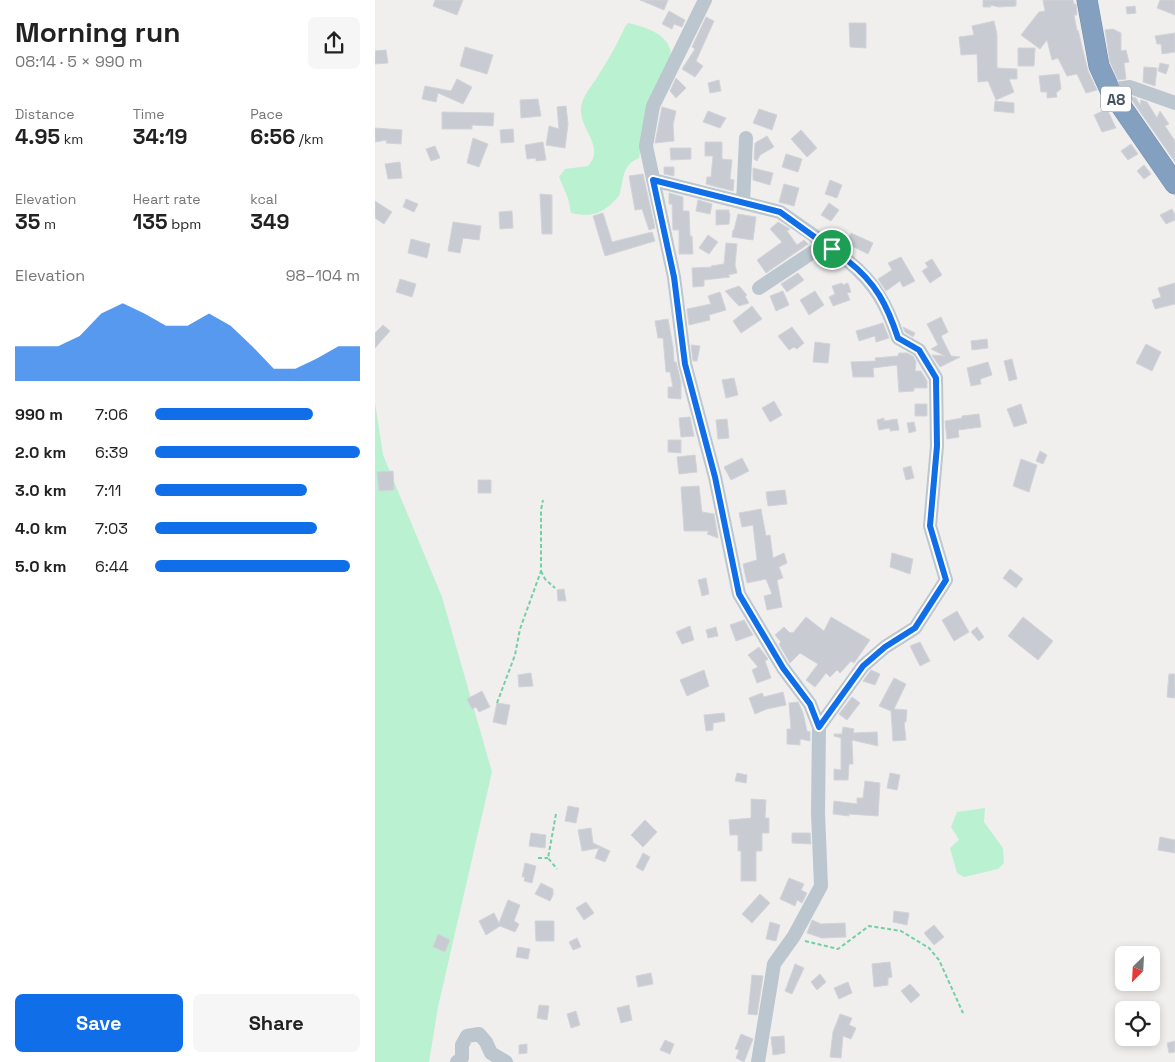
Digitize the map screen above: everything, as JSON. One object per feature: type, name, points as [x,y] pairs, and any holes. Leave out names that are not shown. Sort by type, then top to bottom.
[{"type":"highway","name":"A8","points":[[1087,0],[1099,66],[1110,90],[1175,184]]},
{"type":"street","points":[[705,0],[653,106],[646,146],[674,277],[685,364],[715,477],[739,594],[783,668],[810,704],[819,727],[818,813],[821,886],[794,936],[774,964],[758,1062]]},
{"type":"street","points":[[1110,90],[1130,87],[1175,102]]},
{"type":"street","points":[[743,203],[746,138]]},
{"type":"street","points":[[653,180],[780,212],[816,238],[822,246],[832,249],[863,273],[878,292],[890,313],[898,338],[919,350],[936,378],[937,446],[930,526],[946,580],[915,628],[885,647],[863,666],[819,727]]},
{"type":"street","points":[[759,288],[822,246]]},
{"type":"street","points":[[457,1062],[462,1058],[462,1045],[467,1036],[479,1034],[486,1042],[491,1053],[506,1062]]},
{"type":"path","points":[[497,703],[515,655],[520,629],[541,571],[541,510],[543,500]]},
{"type":"path","points":[[541,571],[545,579],[555,588]]},
{"type":"path","points":[[556,814],[548,858],[557,869]]},
{"type":"path","points":[[538,858],[548,858]]},
{"type":"path","points":[[794,936],[800,940],[838,949],[869,926],[901,931],[929,948],[939,960],[963,1012]]},
{"type":"green space","points":[[628,23],[648,29],[660,36],[669,45],[671,52],[642,141],[639,158],[629,164],[623,177],[619,196],[604,210],[594,214],[571,213],[568,198],[559,177],[565,169],[588,166],[593,159],[594,146],[582,119],[581,106]]},
{"type":"green space","points":[[375,402],[383,455],[442,597],[492,772],[438,1007],[429,1062],[375,1062]]},
{"type":"green space","points":[[985,808],[984,822],[1003,848],[1004,863],[998,869],[964,877],[957,873],[950,848],[959,840],[951,827],[957,812]]},
{"type":"building","points":[[435,0],[463,0],[457,15],[433,6]]},
{"type":"building","points":[[640,0],[668,0],[664,10]]},
{"type":"building","points":[[983,0],[1016,0],[1016,6],[999,7],[990,5],[991,7],[983,7]]},
{"type":"building","points":[[1043,0],[1073,0],[1074,4],[1076,4],[1077,15],[1074,15],[1077,31],[1088,71],[1097,90],[1086,93],[1077,74],[1067,76],[1058,58],[1052,60],[1047,40],[1040,49],[1021,35],[1039,12],[1045,11]]},
{"type":"building","points":[[1160,0],[1175,0],[1175,15],[1157,8]]},
{"type":"building","points":[[1135,6],[1136,13],[1127,14],[1126,7]]},
{"type":"building","points":[[669,11],[685,20],[682,27],[674,24],[672,29],[662,24]]},
{"type":"building","points":[[706,17],[714,21],[696,61],[703,66],[695,77],[682,69],[695,49],[692,47]]},
{"type":"building","points":[[994,21],[997,34],[997,68],[1017,69],[1017,79],[1009,79],[1014,92],[996,100],[988,81],[978,82],[977,54],[961,55],[959,37],[974,35],[972,26]]},
{"type":"building","points":[[849,23],[866,23],[866,48],[850,47]]},
{"type":"building","points":[[1113,29],[1121,33],[1121,51],[1126,50],[1129,62],[1124,63],[1126,79],[1118,80],[1110,62],[1105,30]]},
{"type":"building","points":[[1175,33],[1175,52],[1162,54],[1161,44],[1157,44],[1155,36]]},
{"type":"building","points":[[465,47],[493,55],[487,74],[460,66]]},
{"type":"building","points":[[1018,48],[1035,48],[1034,66],[1018,66]]},
{"type":"building","points":[[386,50],[388,63],[375,64],[375,51]]},
{"type":"building","points":[[1160,63],[1169,65],[1166,74],[1158,71]]},
{"type":"building","points":[[1144,67],[1157,68],[1155,86],[1143,82]]},
{"type":"building","points":[[1059,74],[1061,89],[1056,93],[1057,97],[1047,98],[1047,92],[1041,92],[1039,76]]},
{"type":"building","points":[[676,78],[686,88],[676,98],[670,91]]},
{"type":"building","points":[[457,79],[472,87],[463,104],[438,93],[436,102],[422,99],[425,86],[451,91]]},
{"type":"building","points":[[719,80],[721,91],[710,93],[708,83]]},
{"type":"building","points":[[1129,96],[1136,98],[1140,105],[1141,100],[1147,102],[1157,118],[1160,111],[1169,124],[1165,126],[1175,141],[1175,162]]},
{"type":"building","points":[[538,99],[541,116],[521,118],[520,100]]},
{"type":"building","points":[[995,101],[1014,103],[1014,113],[994,111]]},
{"type":"building","points":[[566,106],[568,124],[565,148],[546,145],[549,126],[559,129],[557,107]]},
{"type":"building","points":[[662,107],[676,111],[673,125],[674,141],[655,143]]},
{"type":"building","points":[[759,109],[777,115],[772,130],[753,123]]},
{"type":"building","points":[[1107,109],[1116,128],[1102,132],[1094,115]]},
{"type":"building","points":[[708,111],[726,118],[720,128],[703,122]]},
{"type":"building","points":[[442,112],[494,113],[493,126],[472,125],[472,129],[442,129]]},
{"type":"building","points":[[375,128],[402,130],[401,144],[386,143],[387,140],[375,142]]},
{"type":"building","points":[[513,129],[514,142],[501,143],[500,130]]},
{"type":"building","points":[[801,130],[817,148],[807,157],[791,139]]},
{"type":"building","points":[[767,136],[774,147],[760,155],[757,161],[754,159],[755,143]]},
{"type":"building","points":[[473,138],[488,144],[479,167],[467,163]]},
{"type":"building","points":[[543,142],[546,160],[536,161],[536,158],[527,159],[525,145]]},
{"type":"building","points":[[705,142],[722,142],[722,159],[732,160],[730,179],[734,180],[733,191],[706,184],[707,177],[711,177],[713,156],[705,156]]},
{"type":"building","points":[[1131,144],[1138,154],[1128,160],[1121,151]]},
{"type":"building","points":[[435,146],[440,158],[431,161],[426,149]]},
{"type":"building","points":[[670,148],[691,148],[691,159],[671,160]]},
{"type":"building","points":[[786,154],[802,159],[798,172],[782,167]]},
{"type":"building","points":[[400,162],[402,178],[388,179],[385,164]]},
{"type":"building","points":[[1144,165],[1151,174],[1144,179],[1137,171]]},
{"type":"building","points":[[664,167],[674,167],[674,176],[664,174]]},
{"type":"building","points":[[753,168],[773,173],[770,185],[753,180]]},
{"type":"building","points":[[643,174],[655,228],[649,230],[642,209],[635,210],[629,176]]},
{"type":"building","points":[[830,180],[842,185],[837,198],[825,194]]},
{"type":"building","points":[[784,184],[799,188],[794,206],[779,202]]},
{"type":"building","points":[[669,193],[683,197],[683,211],[689,211],[693,254],[679,254],[679,230],[673,230],[672,204],[669,204]]},
{"type":"building","points":[[540,194],[552,195],[552,234],[542,234]]},
{"type":"building","points":[[406,199],[418,204],[414,212],[403,207]]},
{"type":"building","points":[[698,200],[712,204],[710,214],[696,211]]},
{"type":"building","points":[[375,201],[392,212],[384,224],[375,218]]},
{"type":"building","points":[[829,203],[839,210],[831,221],[821,215]]},
{"type":"building","points":[[1172,209],[1175,220],[1166,224],[1160,215]]},
{"type":"building","points":[[716,210],[729,210],[729,224],[716,225]]},
{"type":"building","points":[[512,211],[513,228],[500,229],[499,212]]},
{"type":"building","points":[[603,213],[612,242],[652,232],[655,241],[605,256],[593,216]]},
{"type":"building","points":[[738,214],[756,217],[753,240],[732,237]]},
{"type":"building","points":[[453,222],[481,226],[479,240],[463,238],[460,253],[448,251]]},
{"type":"building","points":[[778,222],[790,229],[787,231],[797,245],[804,240],[808,244],[766,273],[757,260],[782,242],[770,229]]},
{"type":"building","points":[[851,233],[873,243],[868,254],[846,243]]},
{"type":"building","points":[[708,235],[718,242],[709,254],[699,248]]},
{"type":"building","points":[[411,239],[430,244],[427,258],[408,253]]},
{"type":"building","points":[[726,243],[737,244],[735,265],[737,273],[728,275],[730,277],[704,280],[704,286],[693,287],[692,268],[724,264]]},
{"type":"building","points":[[901,257],[915,281],[903,287],[900,281],[886,291],[878,279],[892,270],[888,263]]},
{"type":"building","points":[[932,259],[942,275],[930,283],[922,271],[928,267],[925,263]]},
{"type":"building","points":[[798,273],[804,280],[787,292],[781,284]]},
{"type":"building","points":[[400,279],[416,284],[412,297],[396,292]]},
{"type":"building","points":[[842,283],[843,285],[848,283],[851,292],[847,293],[850,300],[833,306],[829,297],[835,294],[832,286]]},
{"type":"building","points":[[1175,283],[1175,304],[1155,309],[1152,300],[1161,297],[1158,288]]},
{"type":"building","points":[[739,286],[747,295],[745,296],[749,303],[739,306],[725,291]]},
{"type":"building","points":[[783,291],[789,305],[776,311],[770,296]]},
{"type":"building","points":[[815,291],[824,305],[809,315],[800,300]]},
{"type":"building","points":[[720,292],[726,310],[709,315],[710,320],[689,325],[687,309],[711,304],[708,296]]},
{"type":"building","points":[[752,306],[762,319],[741,333],[733,321]]},
{"type":"building","points":[[941,317],[948,332],[941,336],[951,356],[960,357],[940,367],[932,355],[945,356],[931,349],[938,345],[927,324]]},
{"type":"building","points":[[668,319],[674,362],[676,362],[681,382],[681,399],[668,398],[668,387],[673,387],[670,372],[666,372],[663,338],[658,338],[655,321]]},
{"type":"building","points":[[883,323],[889,338],[876,342],[875,336],[859,341],[856,331]]},
{"type":"building","points":[[383,325],[390,331],[375,348],[375,333]]},
{"type":"building","points":[[792,327],[804,343],[797,349],[794,347],[789,350],[778,336]]},
{"type":"building","points":[[903,327],[915,333],[913,337],[905,332]]},
{"type":"building","points":[[987,339],[988,348],[972,350],[971,341]]},
{"type":"building","points":[[815,342],[830,344],[828,363],[813,362]]},
{"type":"building","points":[[1146,344],[1161,352],[1152,371],[1136,363]]},
{"type":"building","points":[[691,345],[700,346],[697,361],[693,361]]},
{"type":"building","points":[[899,353],[907,353],[913,356],[916,362],[915,371],[921,371],[927,381],[927,388],[914,388],[914,391],[899,392],[897,365],[873,368],[874,377],[853,377],[851,362],[876,361],[875,358],[898,356]]},
{"type":"building","points":[[1012,359],[1017,379],[1009,381],[1004,361]]},
{"type":"building","points":[[988,362],[992,375],[980,379],[981,384],[971,386],[967,368]]},
{"type":"building","points":[[734,378],[738,395],[726,398],[722,380]]},
{"type":"building","points":[[774,401],[782,415],[770,422],[762,408]]},
{"type":"building","points":[[915,404],[927,404],[927,416],[915,416]]},
{"type":"building","points":[[1021,404],[1027,423],[1014,427],[1007,409]]},
{"type":"building","points":[[979,414],[981,427],[958,430],[959,437],[947,439],[945,421]]},
{"type":"building","points":[[690,417],[694,436],[681,437],[679,418]]},
{"type":"building","points":[[884,418],[884,421],[897,419],[899,430],[890,431],[890,428],[879,430],[877,420]]},
{"type":"building","points":[[727,419],[729,438],[718,439],[716,420]]},
{"type":"building","points":[[914,422],[916,431],[909,433],[907,423]]},
{"type":"building","points":[[668,440],[681,440],[681,453],[668,452]]},
{"type":"building","points":[[1040,451],[1047,455],[1043,464],[1036,461]]},
{"type":"building","points":[[695,455],[697,472],[679,474],[677,457]]},
{"type":"building","points":[[742,458],[749,471],[731,480],[724,467]]},
{"type":"building","points":[[1021,459],[1037,465],[1029,492],[1013,486]]},
{"type":"building","points":[[911,466],[914,478],[906,480],[903,468]]},
{"type":"building","points":[[393,471],[394,490],[379,491],[377,472]]},
{"type":"building","points":[[478,480],[491,480],[491,493],[478,493]]},
{"type":"building","points":[[699,486],[702,512],[714,514],[718,538],[707,534],[709,531],[684,531],[681,487]]},
{"type":"building","points":[[785,490],[787,504],[768,506],[766,492]]},
{"type":"building","points":[[761,509],[766,536],[770,535],[773,558],[784,553],[787,563],[779,567],[783,578],[777,580],[782,607],[767,610],[764,596],[772,594],[766,579],[747,583],[743,564],[757,560],[753,525],[742,527],[739,513]]},
{"type":"building","points":[[892,553],[913,559],[910,574],[890,567]]},
{"type":"building","points":[[1010,569],[1023,579],[1016,588],[1003,578]]},
{"type":"building","points":[[706,578],[709,594],[702,596],[698,580]]},
{"type":"building","points":[[564,589],[566,601],[558,601],[557,590]]},
{"type":"building","points":[[957,611],[969,632],[954,641],[942,620]]},
{"type":"building","points":[[806,617],[824,631],[831,617],[870,640],[854,663],[851,661],[840,673],[837,670],[830,677],[826,673],[815,687],[806,680],[818,664],[800,653],[790,663],[779,644],[781,642],[775,635],[784,627],[790,633],[793,633]]},
{"type":"building","points":[[1023,617],[1053,641],[1038,660],[1008,636]]},
{"type":"building","points":[[744,620],[753,635],[736,641],[730,625]]},
{"type":"building","points":[[690,626],[694,640],[682,644],[676,632]]},
{"type":"building","points":[[716,627],[718,636],[708,638],[706,630]]},
{"type":"building","points":[[977,627],[984,637],[979,641],[971,632]]},
{"type":"building","points":[[920,642],[930,661],[920,666],[910,646]]},
{"type":"building","points":[[759,647],[768,659],[765,661],[771,678],[757,683],[752,670],[758,667],[748,655]]},
{"type":"building","points":[[704,670],[709,686],[687,696],[680,680]]},
{"type":"building","points":[[871,670],[880,674],[875,685],[863,681]]},
{"type":"building","points":[[531,673],[533,686],[519,687],[518,675]]},
{"type":"building","points":[[1169,674],[1175,674],[1175,698],[1167,697]]},
{"type":"building","points":[[894,678],[906,684],[894,709],[907,710],[906,722],[904,722],[906,740],[893,741],[891,711],[879,706]]},
{"type":"building","points":[[482,691],[490,707],[479,712],[476,707],[472,709],[467,699]]},
{"type":"building","points":[[783,692],[786,705],[755,714],[749,698],[762,693],[764,697]]},
{"type":"building","points":[[852,697],[860,703],[847,720],[839,714]]},
{"type":"building","points":[[798,702],[803,713],[807,731],[810,732],[810,741],[800,739],[800,745],[787,744],[787,729],[791,729],[789,703]]},
{"type":"building","points":[[497,703],[510,705],[506,725],[493,722]]},
{"type":"building","points":[[724,713],[725,721],[713,723],[713,730],[706,731],[704,715]]},
{"type":"building","points":[[843,727],[854,729],[853,733],[877,732],[878,746],[852,740],[853,764],[849,764],[848,780],[834,780],[834,769],[841,770],[841,738],[834,736],[834,734],[842,734]]},
{"type":"building","points":[[737,773],[747,775],[746,783],[735,781]]},
{"type":"building","points":[[890,773],[900,775],[897,790],[887,788]]},
{"type":"building","points":[[865,781],[880,783],[878,816],[833,814],[834,801],[857,804],[857,798],[863,798]]},
{"type":"building","points":[[751,799],[766,800],[765,818],[769,818],[769,833],[762,833],[762,851],[756,851],[756,881],[741,881],[741,851],[738,851],[738,835],[730,835],[729,820],[751,818]]},
{"type":"building","points":[[568,806],[579,808],[576,823],[565,821]]},
{"type":"building","points":[[645,820],[657,832],[643,847],[631,835]]},
{"type":"building","points":[[591,828],[593,843],[610,851],[605,862],[595,858],[599,848],[582,851],[578,830]]},
{"type":"building","points":[[531,833],[546,835],[545,848],[529,846]]},
{"type":"building","points":[[792,833],[810,833],[811,844],[792,843]]},
{"type":"building","points":[[1160,837],[1175,840],[1175,853],[1158,850]]},
{"type":"building","points":[[643,853],[650,857],[643,871],[636,867]]},
{"type":"building","points":[[525,863],[536,866],[532,883],[524,881],[525,877],[522,877]]},
{"type":"building","points":[[789,878],[804,884],[801,890],[807,893],[802,903],[797,900],[795,906],[780,899]]},
{"type":"building","points":[[541,883],[553,889],[550,901],[535,894]]},
{"type":"building","points":[[760,894],[770,903],[752,923],[742,914]]},
{"type":"building","points":[[508,900],[520,905],[514,921],[519,924],[515,932],[500,926],[486,935],[479,921],[494,913],[499,923]]},
{"type":"building","points":[[586,902],[594,913],[584,920],[576,908]]},
{"type":"building","points":[[894,911],[909,913],[907,925],[893,922]]},
{"type":"building","points":[[812,920],[821,924],[845,923],[846,937],[822,938],[807,933]]},
{"type":"building","points":[[535,921],[554,921],[554,941],[536,941]]},
{"type":"building","points":[[770,922],[780,925],[776,941],[766,939]]},
{"type":"building","points":[[934,925],[944,937],[934,945],[924,933]]},
{"type":"building","points":[[438,934],[450,940],[445,952],[433,947]]},
{"type":"building","points":[[577,938],[581,947],[573,950],[569,942]]},
{"type":"building","points":[[518,947],[530,949],[528,959],[516,957]]},
{"type":"building","points":[[890,962],[892,977],[888,978],[888,985],[874,987],[872,964]]},
{"type":"building","points":[[795,964],[804,968],[792,994],[785,991]]},
{"type":"building","points":[[651,973],[653,984],[638,987],[636,976]]},
{"type":"building","points":[[820,974],[826,982],[817,990],[811,982]]},
{"type":"building","points":[[752,975],[763,976],[757,1015],[748,1014]]},
{"type":"building","points":[[848,982],[852,993],[839,999],[834,988]]},
{"type":"building","points":[[910,984],[920,995],[911,1003],[901,991]]},
{"type":"building","points":[[539,1005],[549,1006],[547,1020],[537,1018]]},
{"type":"building","points":[[629,1005],[632,1020],[621,1023],[617,1008]]},
{"type":"building","points":[[576,1011],[580,1025],[571,1028],[567,1014]]},
{"type":"building","points":[[840,1014],[852,1018],[849,1025],[856,1028],[851,1039],[843,1036],[841,1058],[830,1057],[833,1032]]},
{"type":"building","points":[[741,1034],[753,1039],[744,1062],[736,1058],[739,1050],[735,1049]]},
{"type":"building","points":[[784,1036],[785,1053],[773,1055],[771,1037]]},
{"type":"building","points":[[665,1040],[674,1044],[670,1054],[660,1050]]},
{"type":"building","points":[[1175,1041],[1175,1052],[1169,1053],[1167,1043]]},
{"type":"building","points":[[527,1044],[527,1053],[519,1054],[519,1045]]},
{"type":"route","points":[[653,180],[780,212],[816,238],[822,246],[832,249],[863,273],[878,292],[890,313],[898,338],[919,350],[936,378],[937,446],[930,526],[946,580],[915,628],[885,647],[863,666],[819,727],[810,704],[783,668],[739,594],[715,477],[685,364],[674,277],[653,180]]}]
